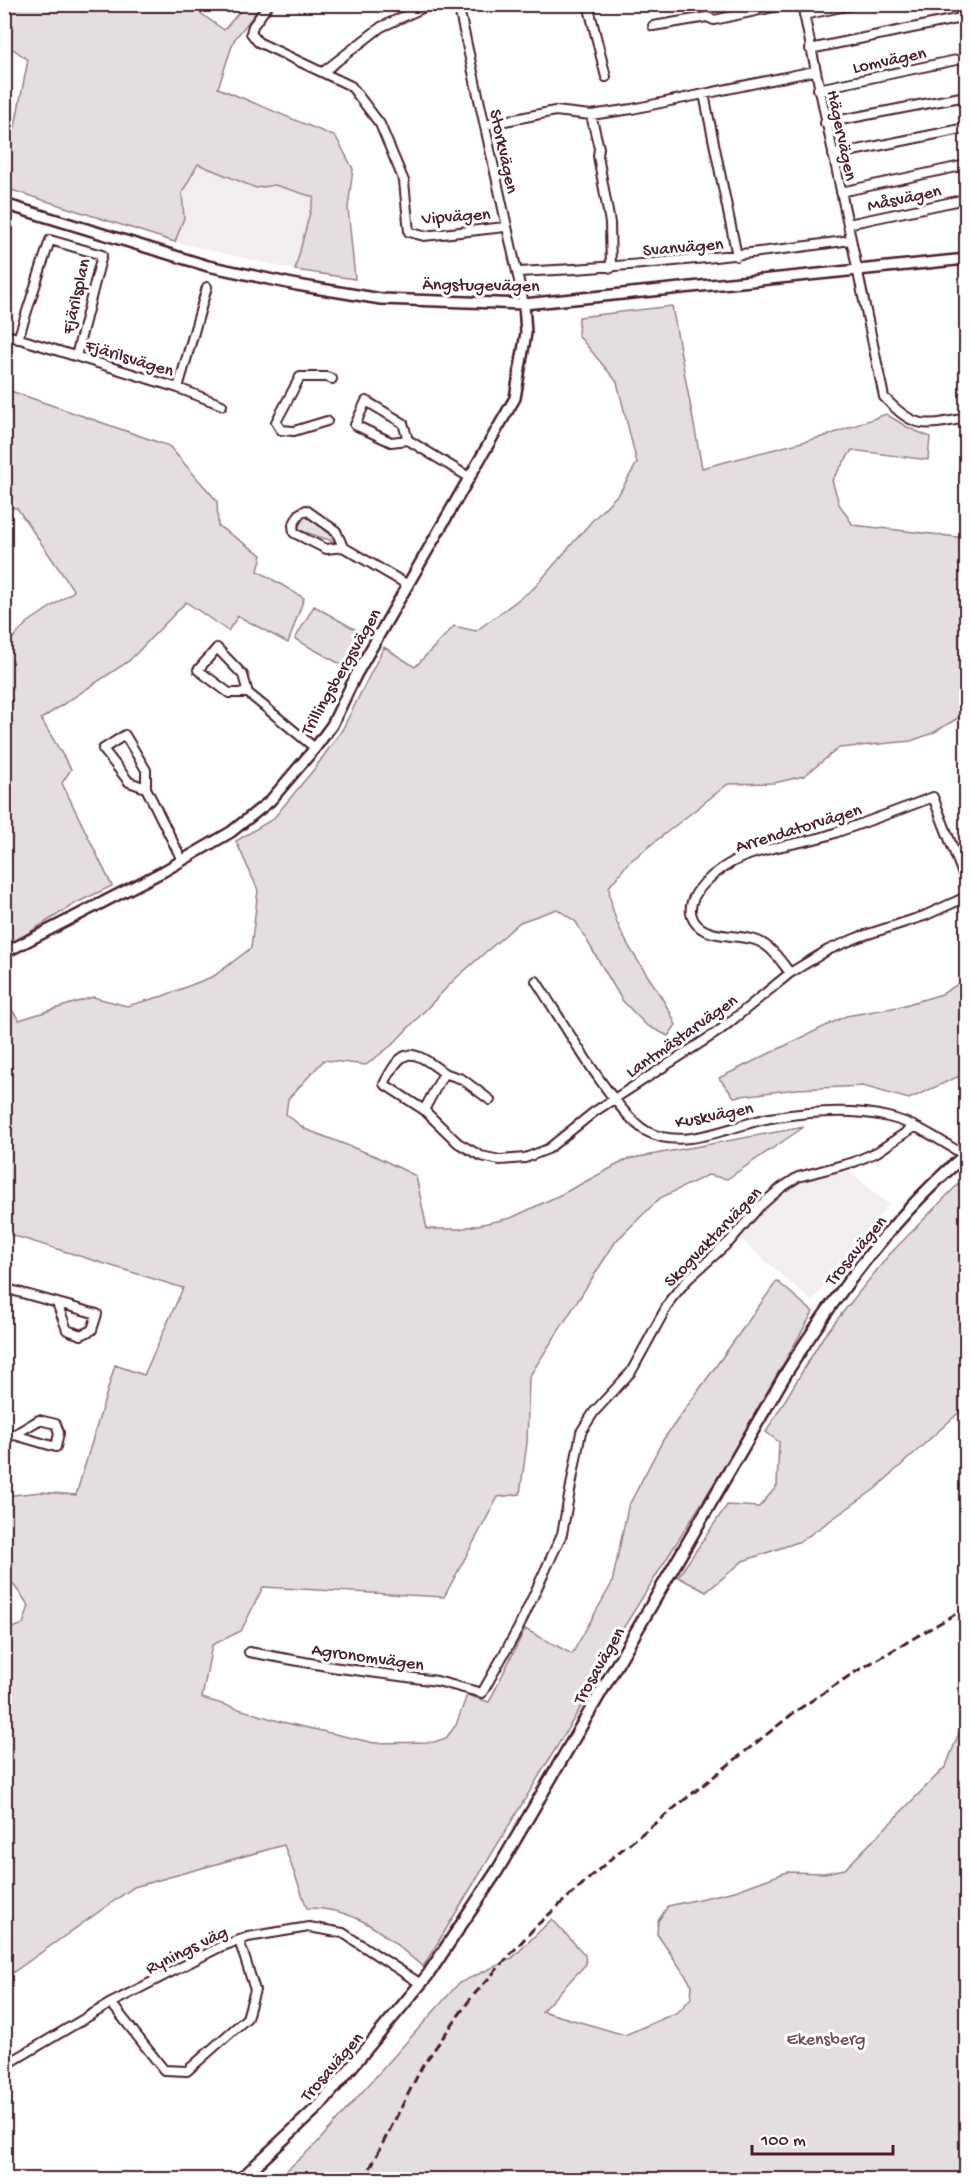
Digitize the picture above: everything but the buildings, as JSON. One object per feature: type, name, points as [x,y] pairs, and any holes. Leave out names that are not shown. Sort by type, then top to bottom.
[{"type":"main road","name":"Trosavägen","points":[[240,2180],[320,2105],[421,1984],[497,1871],[788,1370],[819,1322],[896,1226],[965,1155]]},
{"type":"street","points":[[269,4],[253,26],[251,33],[258,42],[323,72],[381,27],[431,4]]},
{"type":"street","name":"Storkvägen","points":[[458,4],[524,304]]},
{"type":"street","points":[[588,4],[606,77]]},
{"type":"street","points":[[653,26],[706,17],[714,20],[788,4]]},
{"type":"street","name":"Hägervägen","points":[[802,4],[814,71],[884,397],[899,413],[926,426],[966,418]]},
{"type":"street","points":[[804,15],[856,4]]},
{"type":"street","points":[[810,49],[966,17]]},
{"type":"street","name":"Lomvägen","points":[[818,89],[966,58]]},
{"type":"street","points":[[485,125],[555,111],[591,115],[814,71]]},
{"type":"street","name":"Vipvägen","points":[[323,72],[351,86],[380,124],[404,181],[409,232],[424,236],[505,226]]},
{"type":"street","points":[[704,94],[737,256]]},
{"type":"street","points":[[825,123],[966,96]]},
{"type":"street","points":[[591,115],[599,148],[598,156],[610,222],[611,268]]},
{"type":"street","points":[[833,155],[966,128]]},
{"type":"street","points":[[841,192],[966,165]]},
{"type":"street","name":"Måsvägen","points":[[848,224],[966,199]]},
{"type":"street","name":"Ängstugevägen","points":[[4,204],[197,263],[297,285],[381,299],[524,304],[966,259]]},
{"type":"street","name":"Fjärilsplan","points":[[18,339],[50,240],[102,255],[76,356]]},
{"type":"street","name":"Svanvägen","points":[[518,272],[611,268],[737,256],[851,240]]},
{"type":"street","name":"Fjärilsvägen","points":[[178,388],[207,287]]},
{"type":"street","name":"Trillingsbergsvägen","points":[[4,953],[231,832],[270,801],[315,748],[332,725],[356,675],[515,398],[526,333],[524,304]]},
{"type":"street","name":"Fjärilsvägen","points":[[4,334],[178,388],[222,405]]},
{"type":"street","points":[[327,421],[286,432],[281,430],[276,422],[300,377],[332,379]]},
{"type":"street","points":[[408,440],[403,423],[366,401],[355,425],[391,442],[408,440],[469,477]]},
{"type":"street","points":[[343,547],[326,549],[294,533],[293,525],[300,513],[306,510],[336,531],[343,547],[408,585]]},
{"type":"street","points":[[248,693],[229,693],[198,670],[217,648],[243,675],[248,693],[315,748]]},
{"type":"street","points":[[146,788],[129,782],[103,749],[125,735],[146,770],[146,788],[182,860]]},
{"type":"street","name":"Arrendatorvägen","points":[[789,973],[774,951],[759,942],[707,931],[699,928],[692,918],[690,906],[694,895],[722,870],[740,858],[812,840],[933,797],[966,882]]},
{"type":"street","name":"Lantmästarvägen","points":[[490,1100],[462,1079],[444,1073],[418,1055],[402,1056],[396,1061],[384,1084],[424,1110],[458,1143],[481,1156],[500,1160],[525,1158],[548,1149],[615,1099],[720,1031],[789,973],[828,950],[859,937],[924,916],[966,897]]},
{"type":"street","name":"Kuskvägen","points":[[536,981],[615,1099],[630,1118],[647,1131],[668,1138],[695,1137],[768,1119],[813,1113],[887,1116],[914,1127],[965,1155]]},
{"type":"street","points":[[424,1110],[444,1073]]},
{"type":"street","name":"Skogvaktarvägen","points":[[482,1694],[518,1629],[562,1534],[581,1432],[594,1412],[631,1372],[671,1299],[688,1279],[730,1241],[759,1207],[781,1188],[816,1170],[862,1159],[914,1127]]},
{"type":"street","points":[[4,1288],[96,1314],[92,1330],[81,1335],[67,1330],[57,1303]]},
{"type":"street","points":[[4,1432],[14,1435],[56,1447],[60,1433],[56,1424],[39,1420],[14,1435]]},
{"type":"street","name":"Agronomvägen","points":[[249,1652],[332,1667],[437,1681],[482,1694]]},
{"type":"street","name":"Rynings väg","points":[[4,2066],[111,2002],[239,1940],[309,1928],[336,1931],[357,1940],[421,1984]]},
{"type":"street","points":[[111,2002],[164,2070],[187,2071],[248,2018],[255,1990],[239,1940]]},
{"type":"shaded area","points":[[198,164],[256,188],[275,185],[314,197],[295,270],[175,242],[184,218],[182,194]]},
{"type":"shaded area","points":[[848,1171],[889,1204],[812,1301],[740,1239],[768,1206],[794,1186],[820,1176]]},
{"type":"green space","points":[[5,4],[189,5],[224,30],[245,5],[262,5],[234,40],[218,88],[336,137],[353,169],[348,208],[355,279],[295,270],[314,197],[275,185],[256,188],[198,164],[182,193],[184,218],[175,242],[5,188],[5,161],[8,161],[28,60],[5,43]]},
{"type":"green space","points":[[672,306],[702,468],[829,435],[886,414],[930,437],[928,460],[852,450],[832,480],[839,504],[853,525],[966,538],[966,717],[963,715],[933,733],[911,741],[839,748],[804,776],[774,783],[728,784],[628,863],[609,887],[612,906],[626,942],[658,991],[676,1025],[668,1036],[646,1025],[622,1000],[576,922],[557,909],[520,922],[455,979],[392,1045],[366,1065],[324,1060],[288,1099],[286,1114],[305,1129],[375,1156],[416,1176],[427,1229],[459,1229],[511,1218],[628,1159],[804,1127],[727,1179],[708,1175],[660,1198],[616,1241],[529,1377],[527,1443],[520,1494],[498,1497],[444,1597],[263,1587],[241,1631],[212,1645],[202,1698],[282,1722],[374,1743],[434,1742],[446,1738],[456,1725],[467,1695],[489,1702],[525,1629],[572,1654],[612,1583],[628,1507],[663,1440],[777,1281],[813,1312],[726,1464],[602,1662],[581,1707],[423,1967],[383,1934],[357,1918],[325,1909],[307,1908],[284,1845],[134,1887],[5,1978],[5,1631],[23,1624],[29,1606],[5,1573],[5,1496],[41,1492],[76,1495],[115,1365],[144,1375],[183,1288],[5,1233],[5,1000],[19,1020],[93,997],[127,1006],[163,996],[214,976],[251,948],[258,890],[236,841],[273,819],[315,768],[342,730],[384,647],[415,667],[454,626],[476,631],[534,588],[620,492],[637,463],[617,382],[578,335],[579,317]]},
{"type":"green space","points":[[5,389],[169,446],[217,501],[218,526],[262,555],[258,571],[304,598],[288,643],[238,616],[228,631],[186,602],[129,661],[41,719],[71,769],[62,783],[112,886],[76,903],[5,945],[5,647],[27,623],[74,591],[17,508],[5,508]]},
{"type":"green space","points":[[307,516],[335,538],[335,542],[299,530],[299,522]]},
{"type":"green space","points":[[314,606],[365,635],[347,668],[295,639]]},
{"type":"green space","points":[[966,979],[966,1073],[909,1099],[863,1086],[796,1089],[734,1097],[719,1078],[846,1016],[898,1007],[942,994]]},
{"type":"green space","points":[[966,1176],[966,1406],[875,1489],[801,1541],[743,1561],[706,1592],[678,1577],[727,1505],[759,1507],[777,1486],[779,1442],[766,1432],[823,1337],[889,1255]]},
{"type":"green space","name":"Ekensberg","points":[[966,1715],[966,2179],[277,2179],[316,2144],[459,1983],[511,1959],[552,1919],[585,1955],[586,1964],[542,2011],[625,2035],[678,2012],[691,1998],[692,1985],[657,1934],[658,1921],[668,1906],[735,1891],[787,1872],[824,1873],[845,1869],[946,1766]]},
{"type":"railway","points":[[364,2180],[423,2065],[471,1998],[536,1926],[614,1856],[796,1711],[852,1674],[966,1608]]}]
